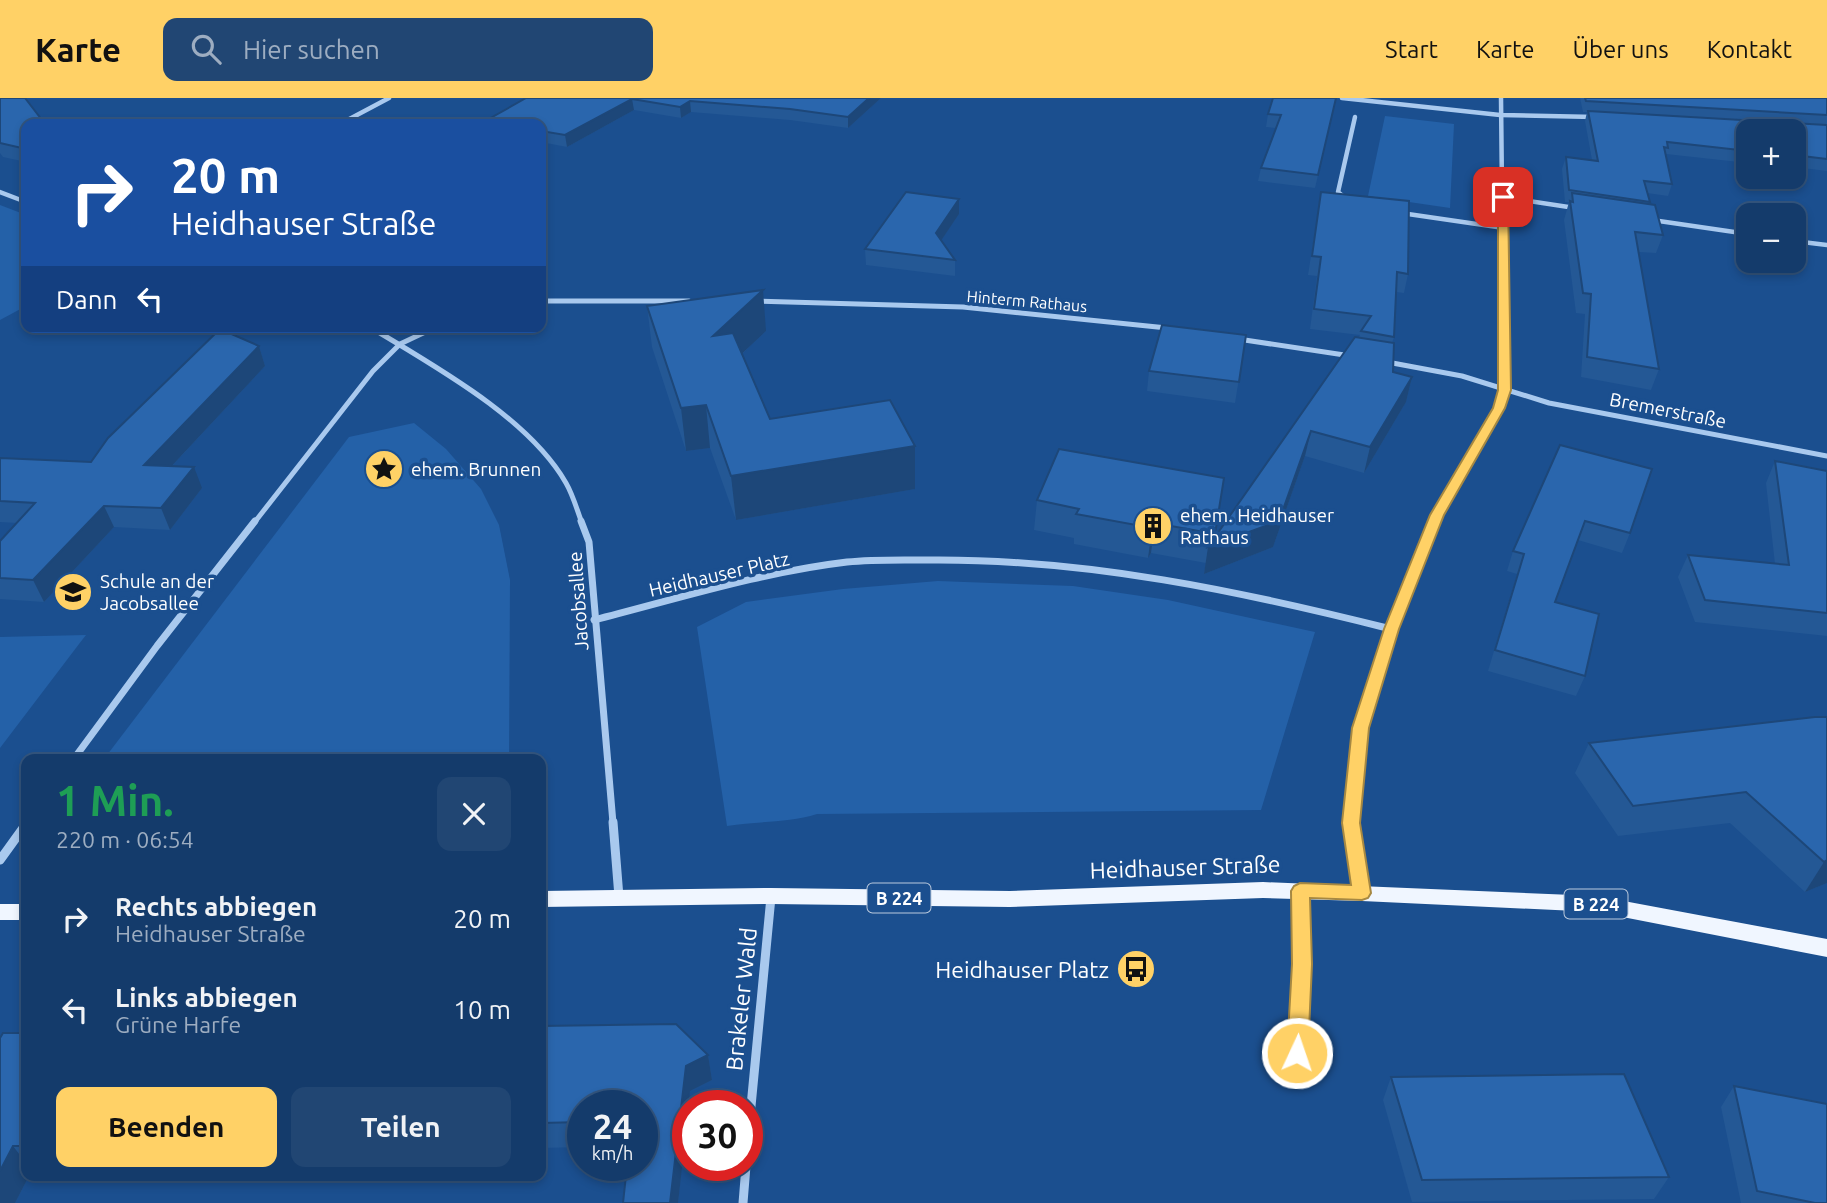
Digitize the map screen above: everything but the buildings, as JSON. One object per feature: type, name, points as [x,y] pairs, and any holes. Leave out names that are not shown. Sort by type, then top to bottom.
[{"type":"main road","name":"Heidhauser Straße","points":[[546,899],[771,896],[1010,899],[1195,891],[1362,893],[1597,904],[1827,948]]},
{"type":"main road","points":[[0,912],[21,912]]},
{"type":"street","points":[[349,119],[389,98]]},
{"type":"street","points":[[1342,98],[1500,115],[1601,117]]},
{"type":"street","points":[[1362,893],[1351,823],[1360,728],[1391,629],[1437,515],[1499,408],[1504,390],[1501,98]]},
{"type":"street","points":[[1348,201],[1338,192],[1355,117]]},
{"type":"street","points":[[0,192],[21,200]]},
{"type":"street","points":[[1503,197],[1585,209]]},
{"type":"street","points":[[1391,211],[1504,228]]},
{"type":"street","points":[[1639,218],[1736,232]]},
{"type":"street","points":[[1806,242],[1827,245]]},
{"type":"street","points":[[546,301],[704,302]]},
{"type":"street","name":"Hinterm Rathaus","points":[[752,301],[897,302],[1111,320],[1176,330]]},
{"type":"street","name":"Jacobsallee","points":[[380,333],[457,380],[528,437],[566,483],[589,542],[620,897]]},
{"type":"street","points":[[78,754],[165,635],[373,370],[400,345],[424,333]]},
{"type":"street","points":[[1228,337],[1356,357]]},
{"type":"street","points":[[1382,362],[1462,376],[1504,390]]},
{"type":"street","name":"Bremerstraße","points":[[1504,390],[1549,403],[1827,456]]},
{"type":"street","name":"Heidhauser Platz","points":[[594,620],[738,583],[844,563],[1011,559],[1083,566],[1262,596],[1391,629]]},
{"type":"street","points":[[0,860],[21,831]]},
{"type":"street","points":[[1297,1074],[1302,964],[1300,891]]},
{"type":"street","name":"Brakeler Wald","points":[[753,1090],[771,896]]},
{"type":"street","points":[[743,1203],[745,1181]]},
{"type":"shaded area","points":[[1385,116],[1454,124],[1450,208],[1368,196]]},
{"type":"shaded area","points":[[0,205],[21,213],[21,309],[0,320]]},
{"type":"shaded area","points":[[414,423],[446,449],[481,489],[499,525],[510,580],[509,754],[108,754],[349,437]]},
{"type":"shaded area","points":[[938,581],[1073,586],[1168,600],[1315,632],[1261,810],[817,814],[727,826],[697,627],[746,602],[843,589]]},
{"type":"shaded area","points":[[86,635],[79,644],[0,748],[0,637]]},
{"type":"place","name":"ehem. Brunnen","points":[[384,469]]},
{"type":"place","name":"ehem. Heidhauser Rathaus","points":[[1153,526]]},
{"type":"place","name":"Schule an der Jacobsallee","points":[[73,592]]},
{"type":"place","name":"Heidhauser Platz","points":[[1136,969]]},
{"type":"route","points":[[1297,1053],[1302,964],[1300,891],[1362,893],[1351,823],[1360,728],[1391,629],[1437,515],[1499,408],[1504,390],[1503,197]]}]
